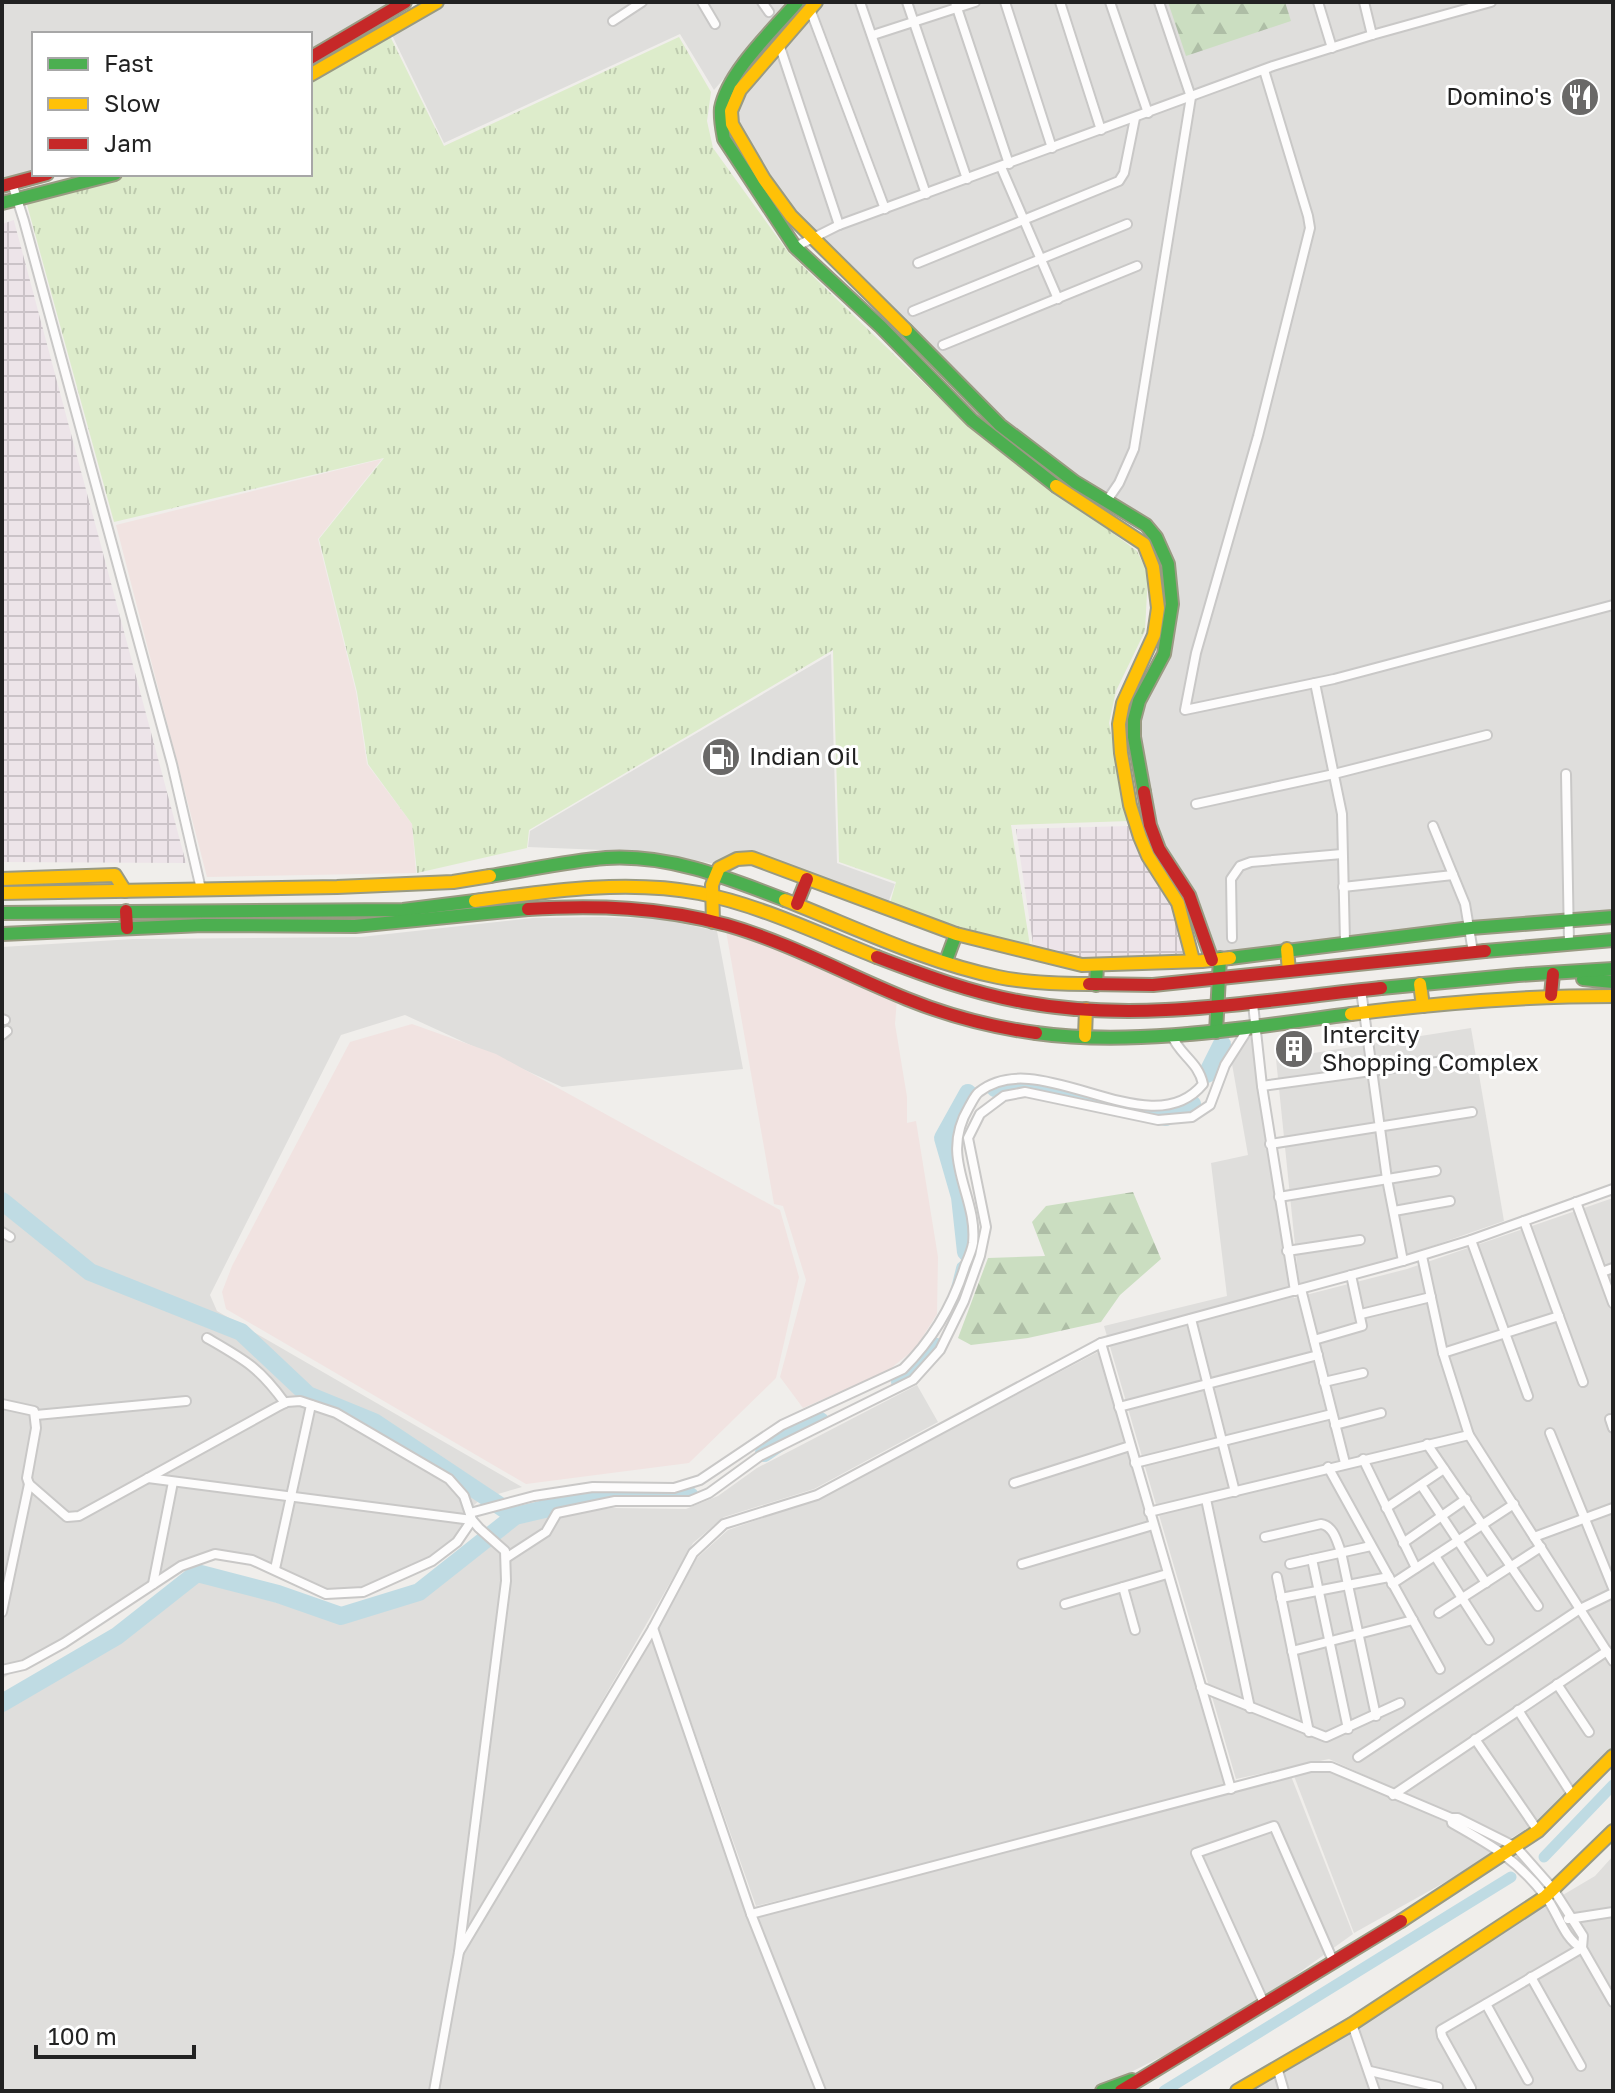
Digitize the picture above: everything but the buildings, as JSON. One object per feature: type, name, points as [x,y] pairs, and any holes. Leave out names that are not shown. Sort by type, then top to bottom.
[{"type":"main road","points":[[312,57],[405,2]]},
{"type":"main road","points":[[312,74],[437,2]]},
{"type":"main road","points":[[797,2],[732,80],[722,104],[720,119],[724,139],[795,247],[881,327],[972,420],[1045,479],[1144,544],[1151,556],[1156,587],[1154,633],[1152,645],[1122,701],[1119,724],[1121,746],[1143,847],[1176,898],[1185,921],[1193,960]]},
{"type":"main road","points":[[813,6],[740,90],[731,111],[732,124],[764,179],[810,237],[1000,425],[1075,482],[1146,525],[1163,549],[1168,564],[1172,604],[1164,654],[1139,701],[1134,737],[1150,825],[1159,849],[1189,895],[1216,959],[1219,979],[1216,1032]]},
{"type":"main road","points":[[7,185],[40,176]]},
{"type":"main road","points":[[2,203],[107,176]]},
{"type":"main road","points":[[2,893],[453,882],[607,858],[650,860],[714,872],[946,961],[998,977],[1058,984],[1153,985],[1613,940]]},
{"type":"main road","points":[[713,922],[711,896],[714,872],[725,861],[735,858],[752,858],[956,934],[1082,965],[1216,959],[1471,928],[1613,917]]},
{"type":"main road","points":[[2,879],[115,875],[120,880],[119,891]]},
{"type":"main road","points":[[797,904],[807,879]]},
{"type":"main road","points":[[2,913],[403,910],[526,893],[605,887],[686,891],[753,909],[994,997],[1086,1009],[1218,1008],[1420,984],[1613,969]]},
{"type":"main road","points":[[2,934],[127,928],[372,925],[527,907],[596,904],[662,910],[769,939],[929,1009],[1008,1030],[1045,1035],[1216,1032],[1466,1000],[1551,995],[1613,996]]},
{"type":"main road","points":[[126,911],[127,928]]},
{"type":"main road","points":[[946,961],[956,934]]},
{"type":"main road","points":[[1287,949],[1289,971]]},
{"type":"main road","points":[[1096,985],[1097,965]]},
{"type":"main road","points":[[1550,973],[1565,978],[1613,982]]},
{"type":"main road","points":[[1550,973],[1551,995]]},
{"type":"main road","points":[[1420,984],[1423,1006]]},
{"type":"main road","points":[[1085,1036],[1086,1009]]},
{"type":"main road","points":[[1121,2091],[1334,1963],[1511,1850],[1538,1831],[1613,1756]]},
{"type":"main road","points":[[1237,2091],[1352,2024],[1549,1893],[1613,1831]]},
{"type":"main road","points":[[1102,2091],[1115,2084],[1145,2077]]},
{"type":"street","points":[[613,21],[642,2]]},
{"type":"street","points":[[762,2],[769,12]]},
{"type":"street","points":[[860,2],[926,194]]},
{"type":"street","points":[[907,2],[967,179]]},
{"type":"street","points":[[873,35],[956,5],[975,2]]},
{"type":"street","points":[[1005,2],[1052,148]]},
{"type":"street","points":[[1060,2],[1101,130]]},
{"type":"street","points":[[1110,2],[1148,113]]},
{"type":"street","points":[[1106,502],[1119,483],[1134,449],[1191,97],[1159,2]]},
{"type":"street","points":[[1318,2],[1332,48]]},
{"type":"street","points":[[1364,2],[1372,35]]},
{"type":"street","points":[[795,247],[839,225],[1264,70],[1372,35],[1491,2]]},
{"type":"street","points":[[706,3],[715,24]]},
{"type":"street","points":[[956,5],[1024,220],[1058,299]]},
{"type":"street","points":[[813,6],[885,209]]},
{"type":"street","points":[[779,44],[839,225]]},
{"type":"street","points":[[1264,70],[1310,228],[1258,436],[1196,653],[1185,710],[1315,683],[1613,605]]},
{"type":"street","points":[[918,263],[1123,178],[1135,118]]},
{"type":"street","points":[[7,185],[17,199],[172,764],[201,889]]},
{"type":"street","points":[[913,311],[1127,224]]},
{"type":"street","points":[[943,345],[1137,266]]},
{"type":"street","points":[[1315,683],[1342,814],[1345,942]]},
{"type":"street","points":[[1196,804],[1334,774],[1487,735]]},
{"type":"street","points":[[1566,774],[1569,943]]},
{"type":"street","points":[[1433,826],[1465,904],[1473,953]]},
{"type":"street","points":[[1232,938],[1231,879],[1240,866],[1251,862],[1342,854]]},
{"type":"street","points":[[1343,887],[1453,875]]},
{"type":"street","points":[[1361,990],[1387,1179],[1403,1261]]},
{"type":"street","points":[[1253,1004],[1252,1028],[1287,1251],[1314,1340],[1345,1463]]},
{"type":"street","points":[[505,1555],[546,1532],[557,1513],[615,1501],[690,1501],[760,1456],[913,1380],[940,1350],[964,1301],[980,1256],[986,1227],[968,1138],[980,1114],[1004,1096],[1025,1092],[1158,1120],[1192,1117],[1210,1105],[1225,1065],[1252,1028]]},
{"type":"street","points":[[147,1478],[292,1498],[471,1515],[534,1496],[593,1487],[674,1488],[700,1480],[782,1425],[903,1369],[941,1323],[958,1289],[973,1243],[971,1216],[961,1183],[956,1147],[962,1119],[978,1092],[1001,1081],[1026,1079],[1142,1104],[1170,1106],[1193,1096],[1203,1084],[1200,1070],[1178,1050],[1171,1034]]},
{"type":"street","points":[[1262,1086],[1451,1060]]},
{"type":"street","points":[[1270,1144],[1472,1112]]},
{"type":"street","points":[[1279,1197],[1436,1171]]},
{"type":"street","points":[[459,1952],[653,1628],[693,1553],[724,1524],[817,1495],[1101,1343],[1422,1256],[1613,1189]]},
{"type":"street","points":[[1394,1211],[1450,1201]]},
{"type":"street","points":[[1576,1202],[1613,1303]]},
{"type":"street","points":[[1524,1221],[1583,1382]]},
{"type":"street","points":[[1287,1251],[1360,1240]]},
{"type":"street","points":[[1471,1240],[1528,1396]]},
{"type":"street","points":[[1422,1256],[1443,1353],[1469,1435],[1613,1661]]},
{"type":"street","points":[[1602,1272],[1613,1268]]},
{"type":"street","points":[[1314,1340],[1362,1326],[1351,1275]]},
{"type":"street","points":[[1361,1314],[1431,1297]]},
{"type":"street","points":[[1443,1353],[1559,1316]]},
{"type":"street","points":[[1191,1319],[1235,1492]]},
{"type":"street","points":[[207,1338],[247,1361],[265,1376],[285,1403]]},
{"type":"street","points":[[1101,1343],[1231,1789]]},
{"type":"street","points":[[1119,1407],[1318,1355]]},
{"type":"street","points":[[1324,1382],[1363,1373]]},
{"type":"street","points":[[36,1415],[186,1401]]},
{"type":"street","points":[[2,1404],[29,1408],[36,1415],[27,1478],[29,1484],[58,1512],[72,1518],[285,1403],[300,1401],[336,1413],[368,1429],[449,1479],[464,1496],[479,1528],[505,1555],[506,1581],[459,1952],[434,2091]]},
{"type":"street","points":[[275,1569],[311,1405]]},
{"type":"street","points":[[1335,1425],[1381,1413]]},
{"type":"street","points":[[1135,1463],[1332,1414]]},
{"type":"street","points":[[1358,1757],[1613,1590],[1550,1433]]},
{"type":"street","points":[[1149,1512],[1469,1435]]},
{"type":"street","points":[[1427,1444],[1538,1606]]},
{"type":"street","points":[[1014,1483],[1130,1446]]},
{"type":"street","points":[[1363,1459],[1416,1568]]},
{"type":"street","points":[[1328,1467],[1440,1669]]},
{"type":"street","points":[[1386,1508],[1444,1469]]},
{"type":"street","points":[[153,1584],[173,1482]]},
{"type":"street","points":[[2,1612],[29,1484]]},
{"type":"street","points":[[1421,1485],[1486,1583]]},
{"type":"street","points":[[1206,1499],[1250,1708]]},
{"type":"street","points":[[1403,1543],[1466,1499]]},
{"type":"street","points":[[1281,1598],[1390,1580],[1416,1568],[1514,1504]]},
{"type":"street","points":[[1534,1537],[1613,1508]]},
{"type":"street","points":[[2,1670],[24,1665],[64,1643],[181,1566],[215,1554],[252,1560],[326,1594],[363,1592],[432,1561],[457,1542],[471,1515]]},
{"type":"street","points":[[1022,1564],[1153,1525]]},
{"type":"street","points":[[1265,1537],[1328,1525],[1341,1552],[1376,1716]]},
{"type":"street","points":[[1290,1564],[1371,1546]]},
{"type":"street","points":[[1439,1613],[1541,1547]]},
{"type":"street","points":[[1435,1556],[1489,1640]]},
{"type":"street","points":[[1312,1559],[1348,1729]]},
{"type":"street","points":[[1065,1604],[1167,1574]]},
{"type":"street","points":[[1277,1577],[1309,1732]]},
{"type":"street","points":[[1123,1587],[1135,1630]]},
{"type":"street","points":[[1292,1651],[1413,1620]]},
{"type":"street","points":[[653,1628],[751,1914],[821,2091]]},
{"type":"street","points":[[1393,1795],[1607,1651]]},
{"type":"street","points":[[1557,1684],[1589,1732]]},
{"type":"street","points":[[1201,1687],[1326,1737],[1400,1703]]},
{"type":"street","points":[[1518,1710],[1573,1796]]},
{"type":"street","points":[[1475,1739],[1538,1831]]},
{"type":"street","points":[[751,1914],[1321,1766],[1331,1767],[1451,1818],[1452,1823],[1511,1850],[1573,1919],[1583,1936],[1582,1948]]},
{"type":"street","points":[[1264,2003],[1196,1853],[1274,1826],[1334,1963]]},
{"type":"street","points":[[1549,1893],[1573,1943],[1582,1948],[1613,2002]]},
{"type":"street","points":[[1559,1919],[1613,1912]]},
{"type":"street","points":[[1471,2088],[1441,2030],[1582,1948]]},
{"type":"street","points":[[1531,1977],[1581,2066]]},
{"type":"street","points":[[1486,2004],[1528,2080]]},
{"type":"street","points":[[1352,2024],[1375,2091]]},
{"type":"street","points":[[1277,2067],[1284,2091]]},
{"type":"street","points":[[1370,2071],[1438,2087]]},
{"type":"shaded area","points":[[2,2],[400,2],[312,53],[312,32],[32,32],[32,174],[2,182]]},
{"type":"shaded area","points":[[441,2],[790,2],[714,90],[680,34],[444,143],[391,33]]},
{"type":"shaded area","points":[[820,2],[1613,2],[1613,914],[1216,956],[1162,847],[1154,824],[1138,734],[1144,702],[1168,655],[1167,549],[1003,421],[884,300],[810,232],[743,141],[735,113],[743,94]]},
{"type":"shaded area","points":[[14,220],[186,863],[2,862],[2,224]]},
{"type":"shaded area","points":[[382,459],[318,539],[356,692],[367,764],[412,824],[416,873],[207,877],[116,525]]},
{"type":"shaded area","points":[[831,654],[837,863],[895,884],[887,906],[754,855],[724,858],[715,864],[652,852],[528,847],[530,831]]},
{"type":"shaded area","points":[[1129,826],[1174,900],[1189,957],[1082,962],[1034,951],[1016,829]]},
{"type":"shaded area","points":[[533,918],[660,919],[717,931],[743,1069],[562,1087],[405,1015],[341,1035],[210,1295],[217,1311],[522,1487],[481,1499],[465,1513],[462,1529],[452,1541],[430,1559],[363,1588],[327,1591],[253,1557],[213,1551],[179,1562],[2,1679],[2,947],[133,939],[361,937]]},
{"type":"shaded area","points":[[726,931],[766,942],[897,999],[895,1024],[907,1097],[907,1123],[916,1121],[938,1257],[937,1314],[915,1349],[886,1372],[803,1408],[780,1377],[806,1280],[783,1206],[774,1204]]},
{"type":"shaded area","points":[[412,1024],[496,1054],[780,1210],[799,1277],[776,1378],[689,1463],[526,1484],[226,1309],[222,1292],[232,1266],[350,1042]]},
{"type":"shaded area","points":[[1471,1028],[1504,1221],[1398,1258],[1299,1284],[1276,1059]]},
{"type":"shaded area","points":[[1254,1030],[1294,1298],[1407,1269],[1613,1198],[1613,1752],[1538,1822],[1508,1840],[1329,1759],[1236,1779],[1104,1326],[1227,1296],[1211,1163],[1248,1155],[1232,1064],[1249,1031]]},
{"type":"shaded area","points":[[1098,1352],[1229,1788],[756,1906],[658,1628],[697,1558],[728,1530],[820,1498]]},
{"type":"shaded area","points":[[917,1385],[938,1422],[814,1489],[724,1517],[693,1543],[458,1951],[433,2091],[2,2091],[2,1710],[121,1641],[199,1579],[343,1623],[420,1598],[518,1521],[612,1508],[686,1509],[718,1496],[757,1468]]},
{"type":"shaded area","points":[[652,1635],[745,1913],[819,2091],[439,2091],[462,1953]]},
{"type":"shaded area","points":[[1329,1770],[1452,1825],[1499,1852],[1354,1933],[1294,1776]]},
{"type":"shaded area","points":[[1291,1776],[1353,1934],[1265,1997],[1199,2038],[1093,2091],[827,2091],[756,1915]]},
{"type":"shaded area","points":[[1613,1856],[1613,2091],[1232,2091],[1595,1876]]},
{"type":"green space","points":[[1168,2],[1285,2],[1291,21],[1186,56]]},
{"type":"green space","points":[[390,36],[444,146],[679,37],[711,92],[707,121],[713,148],[788,252],[969,427],[1137,551],[1148,574],[1145,631],[1116,691],[1109,723],[1130,821],[1011,825],[1030,946],[889,907],[896,882],[839,862],[833,650],[529,830],[527,848],[417,873],[412,824],[368,764],[357,692],[319,539],[384,458],[114,522],[26,201],[122,176],[312,176],[312,80]]},
{"type":"green space","points":[[1133,1192],[1161,1259],[1120,1295],[1101,1322],[1028,1338],[971,1345],[958,1338],[988,1258],[1045,1256],[1032,1222],[1046,1206]]},
{"type":"waterway","points":[[1207,1074],[1222,1044]]},
{"type":"waterway","points":[[995,1088],[1025,1082],[1166,1117],[1192,1104]]},
{"type":"waterway","points":[[966,1252],[960,1197],[943,1138],[968,1093]]},
{"type":"waterway","points":[[2,1201],[90,1272],[241,1332],[308,1395],[374,1422],[515,1516]]},
{"type":"waterway","points":[[954,1313],[965,1269]]},
{"type":"waterway","points":[[900,1382],[937,1347]]},
{"type":"waterway","points":[[764,1453],[801,1428],[820,1421]]},
{"type":"waterway","points":[[2,1703],[117,1636],[197,1573],[278,1594],[341,1616],[419,1592],[515,1516],[613,1493],[690,1496]]},
{"type":"waterway","points":[[1544,1857],[1613,1785]]},
{"type":"waterway","points":[[1164,2091],[1511,1877]]},
{"type":"traffic: fast","points":[[797,2],[732,80],[721,108],[724,139],[795,247],[881,327],[972,420],[1056,486]]},
{"type":"traffic: fast","points":[[2,203],[107,176]]},
{"type":"traffic: fast","points":[[906,330],[1000,425],[1075,482],[1146,525],[1156,537],[1168,564],[1172,604],[1164,654],[1139,701],[1134,720],[1144,792]]},
{"type":"traffic: fast","points":[[490,876],[577,861],[629,858],[698,869],[785,900]]},
{"type":"traffic: fast","points":[[2,913],[403,910],[475,901]]},
{"type":"traffic: fast","points":[[2,934],[203,925],[355,926],[528,909]]},
{"type":"traffic: fast","points":[[1230,958],[1471,928],[1613,917]]},
{"type":"traffic: fast","points":[[946,961],[956,934]]},
{"type":"traffic: fast","points":[[1485,951],[1613,940]]},
{"type":"traffic: fast","points":[[1216,1032],[1220,958]]},
{"type":"traffic: fast","points":[[1096,985],[1097,965]]},
{"type":"traffic: fast","points":[[1381,988],[1613,969]]},
{"type":"traffic: fast","points":[[1583,979],[1613,982]]},
{"type":"traffic: fast","points":[[1036,1033],[1074,1037],[1153,1037],[1351,1014]]},
{"type":"traffic: fast","points":[[1102,2091],[1132,2080]]},
{"type":"traffic: slow","points":[[312,74],[437,2]]},
{"type":"traffic: slow","points":[[816,2],[740,90],[731,111],[732,124],[764,179],[791,216],[906,330]]},
{"type":"traffic: slow","points":[[1056,486],[1144,544],[1153,567],[1158,608],[1154,635],[1123,703],[1119,724],[1121,753],[1130,805],[1140,837],[1148,856],[1178,903],[1193,960]]},
{"type":"traffic: slow","points":[[713,922],[712,885],[719,868],[737,859],[752,858],[956,934],[1082,965],[1230,958]]},
{"type":"traffic: slow","points":[[2,879],[115,875],[125,891]]},
{"type":"traffic: slow","points":[[2,893],[337,887],[453,882],[490,876]]},
{"type":"traffic: slow","points":[[475,901],[587,888],[671,889],[744,905],[877,957]]},
{"type":"traffic: slow","points":[[785,900],[917,953],[971,970],[1020,981],[1089,984]]},
{"type":"traffic: slow","points":[[1287,949],[1289,971]]},
{"type":"traffic: slow","points":[[1420,984],[1423,1006]]},
{"type":"traffic: slow","points":[[1351,1014],[1482,1001],[1613,996]]},
{"type":"traffic: slow","points":[[1085,1036],[1086,1009]]},
{"type":"traffic: slow","points":[[1401,1921],[1538,1831],[1613,1756]]},
{"type":"traffic: slow","points":[[1237,2091],[1352,2024],[1545,1897],[1613,1831]]},
{"type":"traffic: jam","points":[[312,57],[405,2]]},
{"type":"traffic: jam","points":[[2,186],[40,176]]},
{"type":"traffic: jam","points":[[1144,792],[1150,825],[1159,849],[1189,895],[1212,960]]},
{"type":"traffic: jam","points":[[797,904],[807,879]]},
{"type":"traffic: jam","points":[[528,909],[628,909],[678,914],[727,925],[773,941],[939,1011],[1036,1033]]},
{"type":"traffic: jam","points":[[126,911],[127,928]]},
{"type":"traffic: jam","points":[[1089,984],[1153,985],[1485,951]]},
{"type":"traffic: jam","points":[[877,957],[985,994],[1067,1008],[1112,1011],[1202,1008],[1381,988]]},
{"type":"traffic: jam","points":[[1551,995],[1553,974]]},
{"type":"traffic: jam","points":[[1121,2091],[1401,1921]]},
{"type":"place","name":"Domino's","points":[[1580,97]]},
{"type":"place","name":"Indian Oil","points":[[721,757]]},
{"type":"place","name":"Intercity Shopping Complex","points":[[1294,1049]]}]
